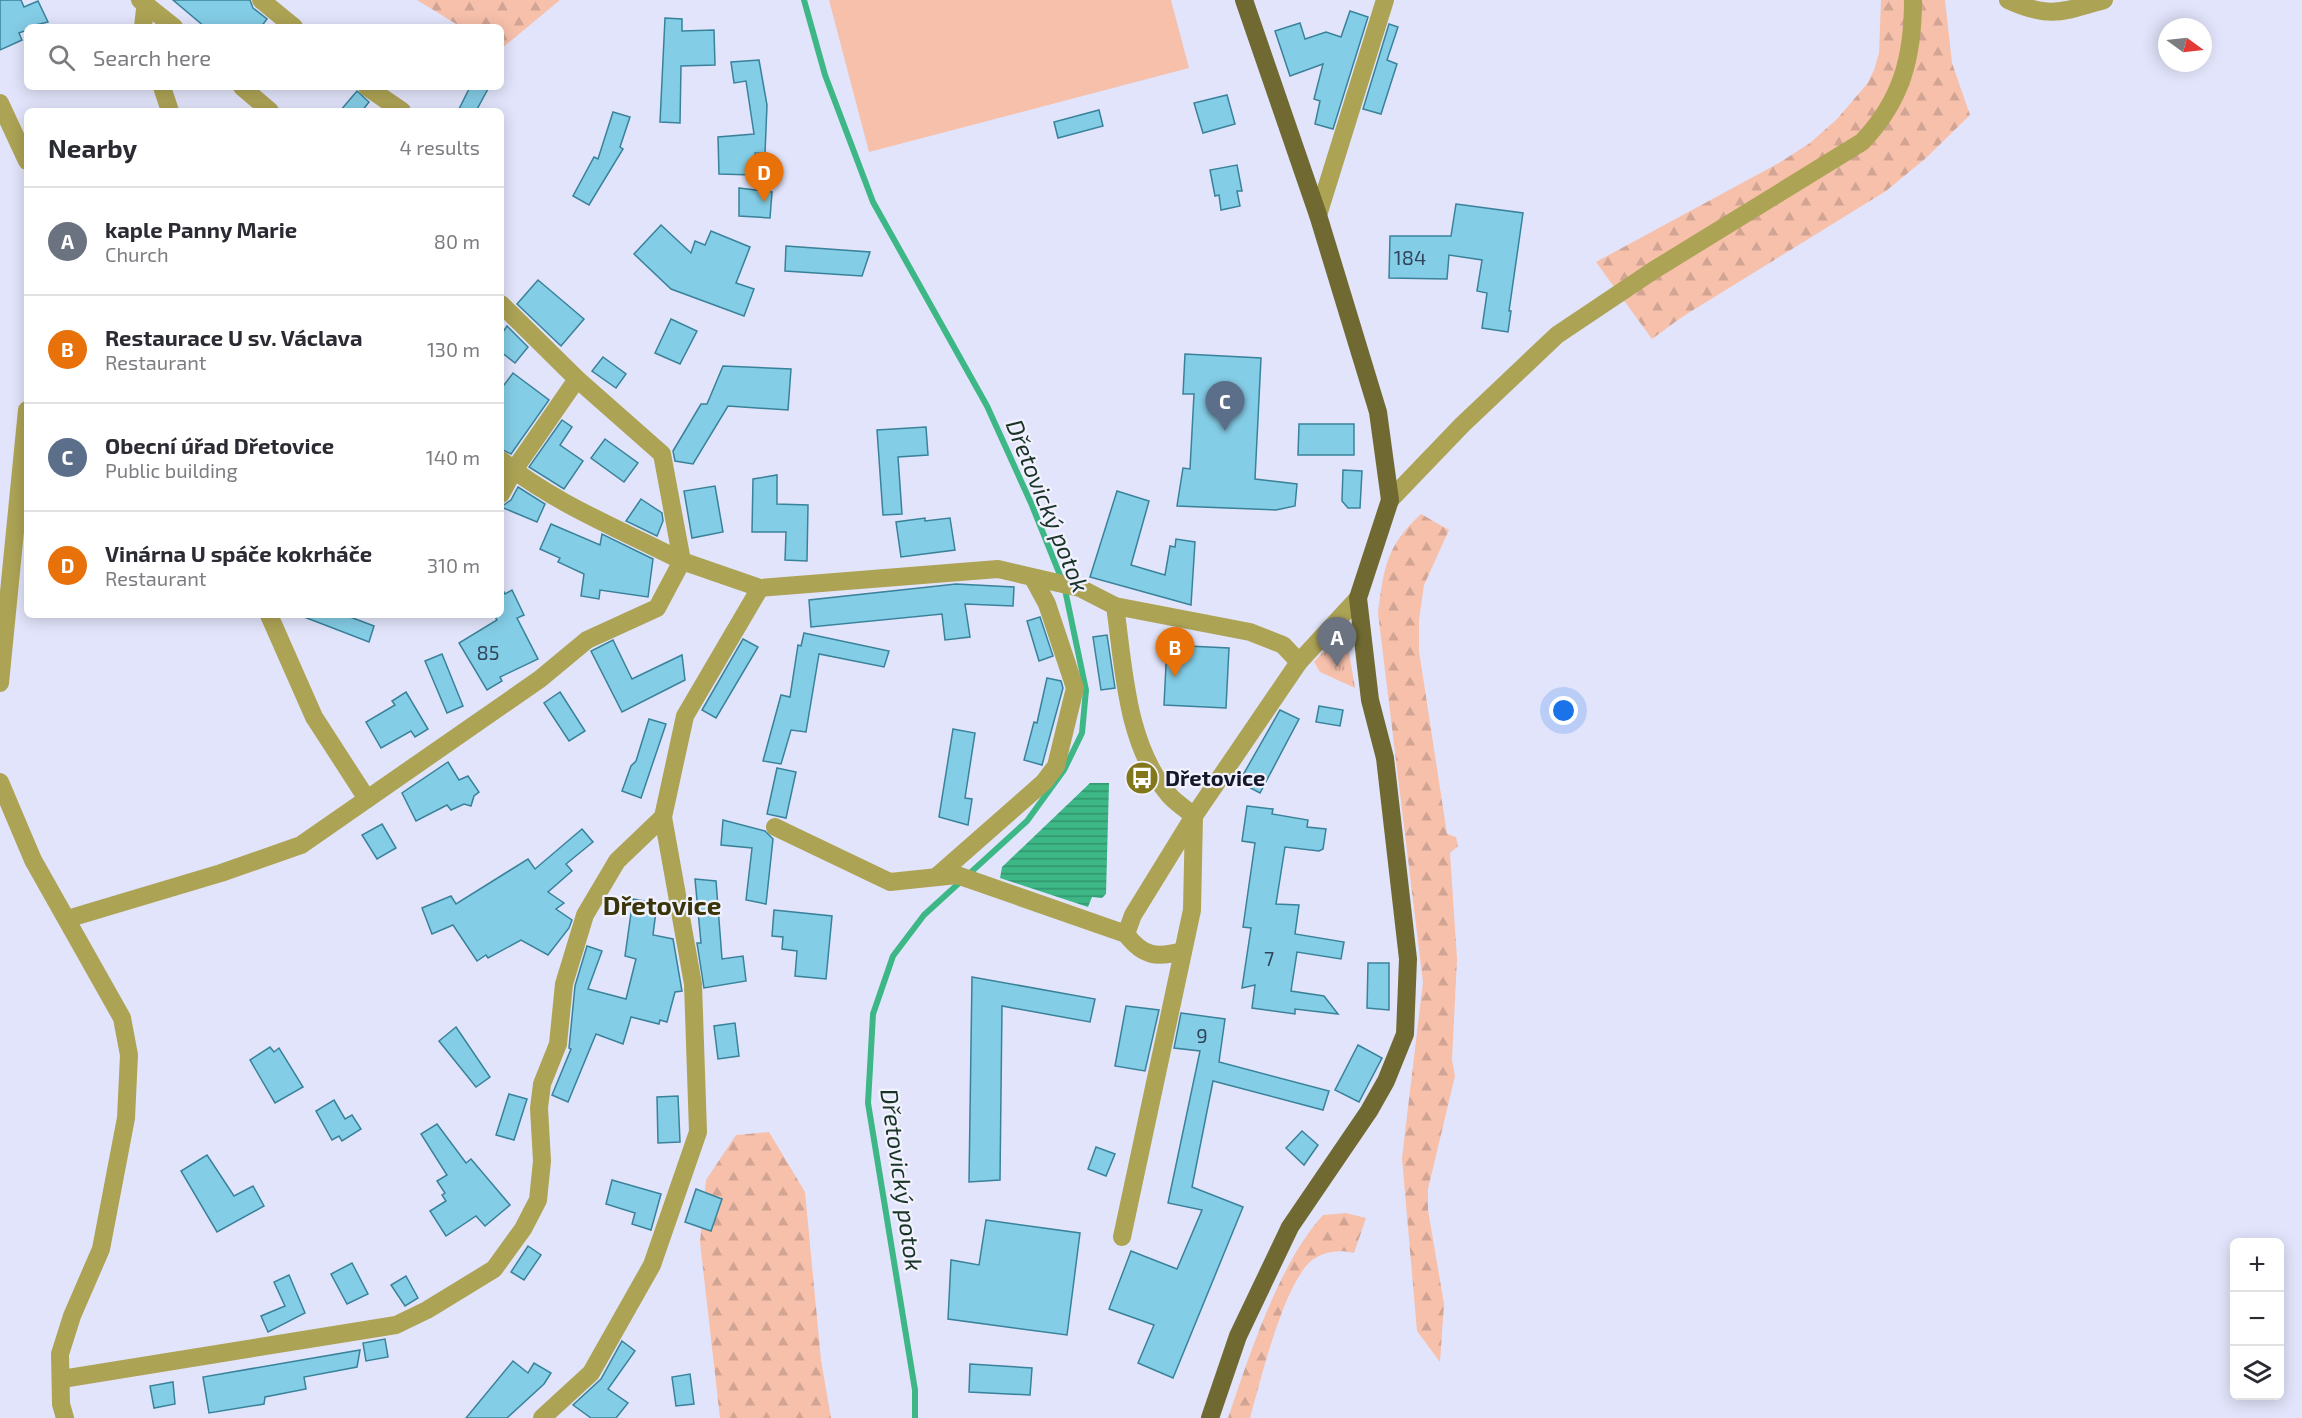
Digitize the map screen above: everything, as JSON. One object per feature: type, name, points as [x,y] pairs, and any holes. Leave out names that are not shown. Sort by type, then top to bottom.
[{"type":"main road","points":[[1210,1418],[1238,1336],[1290,1227],[1370,1111],[1386,1081],[1405,1034],[1408,959],[1384,758],[1370,700],[1358,598],[1390,500],[1378,412],[1318,216],[1244,0]]},
{"type":"street","points":[[261,0],[290,24]]},
{"type":"street","points":[[1318,216],[1385,0]]},
{"type":"street","points":[[1390,500],[1462,425],[1557,335],[1654,270],[1862,142],[1880,123],[1895,100],[1908,62],[1913,0]]},
{"type":"street","points":[[2008,0],[2026,8],[2053,14],[2104,0]]},
{"type":"street","points":[[143,24],[144,1]]},
{"type":"street","points":[[144,1],[171,24]]},
{"type":"street","points":[[163,90],[169,108]]},
{"type":"street","points":[[246,90],[266,108]]},
{"type":"street","points":[[371,90],[398,108]]},
{"type":"street","points":[[0,103],[24,155]]},
{"type":"street","points":[[67,919],[221,873],[301,845],[540,679],[587,640],[657,608],[682,561],[662,454],[577,379],[504,307]]},
{"type":"street","points":[[577,379],[507,465],[576,507],[682,561],[760,588],[998,569],[1080,588],[1115,606],[1250,632],[1283,645],[1299,662]]},
{"type":"street","points":[[0,683],[24,440]]},
{"type":"street","points":[[936,877],[1044,782],[1056,766],[1075,688],[1047,604],[1033,578]]},
{"type":"street","points":[[542,1418],[591,1374],[652,1265],[698,1132],[693,984],[663,817],[685,716],[760,588]]},
{"type":"street","points":[[1126,934],[1133,915],[1194,816],[1299,662],[1358,598]]},
{"type":"street","points":[[1115,606],[1128,694],[1142,754],[1170,796],[1194,816]]},
{"type":"street","points":[[270,618],[314,717],[368,798]]},
{"type":"street","points":[[0,782],[33,860],[122,1018],[129,1055],[126,1118],[101,1249],[72,1316],[60,1354],[61,1404],[65,1418]]},
{"type":"street","points":[[1122,1237],[1192,910],[1194,816]]},
{"type":"street","points":[[62,1379],[396,1325],[427,1310],[494,1269],[524,1229],[538,1200],[542,1161],[539,1108],[542,1084],[558,1044],[564,984],[585,915],[617,861],[663,817]]},
{"type":"street","points":[[775,827],[890,882],[957,875],[1126,934],[1137,949],[1162,957],[1183,951]]},
{"type":"green space","points":[[417,0],[560,0],[504,47],[504,24],[456,24]]},
{"type":"green space","points":[[829,0],[1171,0],[1189,68],[869,152]]},
{"type":"green space","points":[[1881,0],[1945,0],[1952,63],[1970,115],[1926,158],[1886,191],[1682,317],[1652,339],[1596,262],[1779,163],[1810,143],[1837,119],[1867,84],[1874,70],[1879,53]]},
{"type":"green space","points":[[1421,514],[1449,530],[1424,585],[1419,620],[1419,651],[1447,834],[1456,837],[1458,846],[1450,853],[1457,959],[1452,1060],[1455,1076],[1428,1189],[1428,1210],[1444,1304],[1440,1362],[1417,1331],[1402,1158],[1423,982],[1378,613],[1382,583],[1389,559],[1400,537]]},
{"type":"green space","points":[[1345,628],[1355,688],[1320,672],[1314,662]]},
{"type":"green space","points":[[769,1132],[805,1192],[821,1360],[831,1418],[720,1418],[700,1242],[706,1180],[736,1135]]},
{"type":"green space","points":[[1346,1213],[1366,1218],[1354,1253],[1342,1251],[1329,1253],[1317,1257],[1307,1265],[1280,1316],[1250,1418],[1228,1418],[1267,1311],[1293,1258],[1323,1215]]},
{"type":"shaded area","points":[[1090,783],[1109,783],[1106,894],[1102,898],[1092,897],[1088,907],[1000,878],[1002,867]]},
{"type":"building","points":[[0,0],[21,0],[24,7],[38,1],[48,22],[24,24],[24,31],[19,33],[22,40],[0,50]]},
{"type":"building","points":[[173,0],[250,0],[253,8],[267,19],[263,24],[201,24]]},
{"type":"building","points":[[1350,11],[1368,17],[1333,129],[1315,124],[1320,101],[1314,99],[1323,64],[1290,76],[1275,31],[1300,23],[1305,39],[1326,32],[1341,37]]},
{"type":"building","points":[[665,18],[682,19],[682,31],[714,30],[715,65],[681,66],[680,123],[660,122]]},
{"type":"building","points":[[1389,24],[1398,27],[1387,60],[1397,64],[1381,114],[1363,109]]},
{"type":"building","points":[[759,60],[767,105],[765,153],[755,153],[754,175],[719,174],[718,137],[754,134],[746,81],[734,83],[731,62]]},
{"type":"building","points":[[468,90],[487,90],[478,108],[460,108]]},
{"type":"building","points":[[357,91],[369,102],[364,108],[343,108]]},
{"type":"building","points":[[1227,95],[1235,124],[1203,133],[1194,103]]},
{"type":"building","points":[[1099,110],[1103,126],[1058,138],[1054,122]]},
{"type":"building","points":[[613,112],[630,117],[620,147],[623,149],[589,205],[573,196],[594,157],[598,159]]},
{"type":"building","points":[[1237,165],[1242,191],[1237,191],[1240,206],[1221,210],[1219,195],[1215,196],[1210,170]]},
{"type":"building","points":[[739,188],[772,192],[770,218],[739,216]]},
{"type":"building","points":[[1456,204],[1523,213],[1508,332],[1482,328],[1487,293],[1477,291],[1482,260],[1449,255],[1447,279],[1389,278],[1390,236],[1451,236]]},
{"type":"building","points":[[661,225],[691,253],[695,241],[705,245],[711,231],[750,247],[736,283],[754,289],[744,316],[671,289],[634,254]]},
{"type":"building","points":[[786,246],[870,252],[862,276],[785,271]]},
{"type":"building","points":[[538,280],[584,319],[561,346],[517,304]]},
{"type":"building","points":[[671,319],[697,331],[680,364],[655,353]]},
{"type":"building","points":[[507,326],[528,347],[515,363],[504,354],[504,330]]},
{"type":"building","points":[[1185,354],[1261,358],[1255,479],[1297,484],[1295,506],[1276,510],[1177,506],[1183,468],[1190,469],[1194,394],[1183,394]]},
{"type":"building","points":[[603,357],[626,374],[616,388],[592,371]]},
{"type":"building","points":[[723,366],[791,369],[788,410],[728,406],[693,464],[675,461],[673,451],[701,404],[707,404]]},
{"type":"building","points":[[513,373],[549,400],[511,454],[504,450],[504,385]]},
{"type":"building","points":[[562,420],[572,427],[560,445],[583,461],[564,489],[529,467]]},
{"type":"building","points":[[1299,424],[1354,424],[1354,455],[1298,455]]},
{"type":"building","points":[[926,427],[928,455],[898,457],[902,514],[883,515],[877,430]]},
{"type":"building","points":[[605,439],[638,463],[624,482],[591,458]]},
{"type":"building","points":[[1343,470],[1362,471],[1360,508],[1348,508],[1342,501]]},
{"type":"building","points":[[777,475],[777,504],[808,505],[807,561],[785,560],[786,532],[752,532],[753,479]]},
{"type":"building","points":[[715,486],[723,532],[692,538],[684,491]]},
{"type":"building","points":[[518,487],[545,504],[537,522],[504,508],[504,505],[511,500]]},
{"type":"building","points":[[1117,491],[1149,501],[1131,565],[1165,575],[1170,546],[1175,547],[1176,539],[1195,542],[1191,605],[1090,577]]},
{"type":"building","points":[[641,499],[662,513],[663,521],[657,536],[626,521]]},
{"type":"building","points":[[925,518],[925,521],[950,518],[955,550],[901,557],[896,522]]},
{"type":"building","points":[[551,524],[600,545],[602,534],[653,559],[648,597],[600,590],[599,599],[581,596],[584,574],[558,562],[560,558],[540,549]]},
{"type":"building","points":[[956,584],[1014,587],[1013,606],[965,604],[970,637],[945,640],[942,614],[811,627],[809,600]]},
{"type":"building","points":[[512,590],[524,615],[517,618],[538,659],[500,677],[502,681],[487,690],[459,643],[497,620],[496,618],[504,618],[504,592],[505,594]]},
{"type":"building","points":[[1040,617],[1053,656],[1039,661],[1027,621]]},
{"type":"building","points":[[307,618],[353,618],[374,626],[369,642]]},
{"type":"building","points":[[804,633],[889,651],[884,667],[819,654],[806,732],[791,730],[781,764],[763,761],[781,695],[790,697],[798,645],[801,646]]},
{"type":"building","points":[[1107,635],[1115,688],[1101,690],[1093,637]]},
{"type":"building","points":[[743,639],[758,647],[716,718],[702,710]]},
{"type":"building","points":[[613,640],[632,679],[682,655],[685,680],[622,712],[591,651]]},
{"type":"building","points":[[1167,645],[1229,648],[1226,708],[1164,705]]},
{"type":"building","points":[[442,654],[463,706],[447,713],[425,661]]},
{"type":"building","points":[[1047,678],[1061,681],[1063,688],[1042,765],[1024,760],[1034,722],[1037,723]]},
{"type":"building","points":[[406,692],[428,729],[415,737],[411,731],[381,748],[366,722],[395,705],[392,701]]},
{"type":"building","points":[[560,692],[585,731],[569,741],[544,703]]},
{"type":"building","points":[[1319,706],[1343,710],[1340,726],[1316,722]]},
{"type":"building","points":[[1280,710],[1299,719],[1260,793],[1239,782]]},
{"type":"building","points":[[649,719],[666,724],[641,798],[622,791],[631,766],[636,761]]},
{"type":"building","points":[[953,729],[975,733],[965,798],[972,799],[968,825],[939,817]]},
{"type":"building","points":[[448,762],[459,780],[468,776],[479,792],[474,796],[471,806],[464,804],[451,810],[447,805],[416,821],[402,793]]},
{"type":"building","points":[[777,768],[796,772],[786,818],[767,814]]},
{"type":"building","points":[[1247,806],[1273,809],[1272,814],[1308,820],[1307,827],[1326,829],[1323,849],[1319,851],[1285,847],[1276,904],[1299,905],[1295,934],[1344,942],[1341,959],[1297,952],[1291,991],[1324,996],[1338,1014],[1295,1009],[1295,1014],[1252,1008],[1255,985],[1242,988],[1251,928],[1243,927],[1255,843],[1242,841]]},
{"type":"building","points":[[723,820],[765,831],[773,839],[766,904],[746,900],[752,848],[721,845]]},
{"type":"building","points":[[382,824],[396,848],[377,859],[362,835]]},
{"type":"building","points":[[582,829],[593,842],[566,864],[572,871],[548,892],[564,903],[556,909],[572,920],[569,928],[548,955],[521,940],[488,958],[486,955],[477,961],[453,925],[432,934],[422,908],[451,896],[456,904],[528,859],[535,869]]},
{"type":"building","points":[[695,879],[716,881],[722,959],[743,956],[746,981],[704,988],[697,943],[701,943]]},
{"type":"building","points":[[633,899],[657,903],[653,935],[673,939],[682,991],[675,992],[667,1022],[660,1020],[659,1024],[631,1017],[623,1044],[596,1034],[568,1102],[552,1095],[571,1049],[569,1048],[575,986],[587,946],[602,951],[588,989],[626,999],[636,959],[625,956]]},
{"type":"building","points":[[774,910],[832,916],[826,979],[795,976],[797,951],[782,949],[783,937],[772,936]]},
{"type":"building","points":[[1368,963],[1389,963],[1389,1010],[1367,1008]]},
{"type":"building","points":[[972,977],[1095,999],[1090,1022],[1002,1006],[1000,1180],[969,1182]]},
{"type":"building","points":[[1126,1006],[1159,1010],[1145,1071],[1115,1066]]},
{"type":"building","points":[[1181,1013],[1225,1019],[1219,1062],[1329,1091],[1323,1110],[1213,1081],[1192,1187],[1243,1207],[1173,1378],[1138,1363],[1154,1325],[1109,1309],[1131,1251],[1177,1269],[1202,1210],[1168,1203],[1200,1051],[1174,1048]]},
{"type":"building","points":[[735,1023],[739,1056],[718,1059],[714,1026]]},
{"type":"building","points":[[456,1027],[490,1077],[476,1087],[439,1041]]},
{"type":"building","points":[[1358,1045],[1382,1058],[1359,1102],[1335,1090]]},
{"type":"building","points":[[270,1047],[274,1052],[279,1048],[303,1087],[275,1103],[250,1060]]},
{"type":"building","points":[[509,1094],[527,1099],[514,1140],[496,1135]]},
{"type":"building","points":[[678,1096],[680,1142],[658,1143],[657,1097]]},
{"type":"building","points":[[334,1100],[345,1119],[352,1115],[361,1129],[342,1141],[339,1136],[332,1140],[316,1111]]},
{"type":"building","points":[[437,1124],[466,1163],[471,1159],[510,1205],[485,1226],[476,1216],[446,1236],[430,1211],[446,1201],[442,1195],[445,1193],[437,1181],[447,1175],[421,1134]]},
{"type":"building","points":[[1302,1131],[1318,1145],[1304,1165],[1286,1148]]},
{"type":"building","points":[[1096,1147],[1115,1154],[1106,1176],[1088,1169]]},
{"type":"building","points":[[207,1155],[234,1196],[253,1186],[264,1206],[217,1232],[181,1171]]},
{"type":"building","points":[[612,1180],[661,1194],[651,1230],[632,1224],[635,1213],[606,1204]]},
{"type":"building","points":[[696,1189],[722,1199],[711,1231],[685,1222]]},
{"type":"building","points":[[986,1220],[1080,1233],[1067,1335],[948,1319],[951,1260],[979,1265]]},
{"type":"building","points":[[528,1246],[541,1255],[524,1280],[511,1272]]},
{"type":"building","points":[[352,1263],[368,1294],[347,1304],[331,1274]]},
{"type":"building","points":[[289,1275],[305,1313],[268,1332],[261,1316],[285,1306],[274,1282]]},
{"type":"building","points":[[406,1276],[418,1298],[405,1306],[391,1285]]},
{"type":"building","points":[[385,1339],[388,1357],[366,1361],[363,1343]]},
{"type":"building","points":[[622,1341],[635,1351],[608,1389],[628,1403],[616,1418],[591,1418],[573,1405],[601,1379]]},
{"type":"building","points":[[360,1350],[357,1367],[304,1377],[306,1389],[265,1397],[264,1404],[209,1413],[203,1377]]},
{"type":"building","points":[[513,1361],[528,1373],[534,1363],[551,1373],[544,1384],[507,1418],[466,1418]]},
{"type":"building","points":[[970,1364],[1032,1368],[1030,1395],[969,1392]]},
{"type":"building","points":[[690,1374],[694,1404],[676,1406],[672,1377]]},
{"type":"building","points":[[173,1382],[175,1404],[154,1408],[150,1386]]},
{"type":"waterway","name":"Dřetovický potok","points":[[804,0],[825,75],[873,202],[987,406],[1031,503],[1064,585],[1086,690],[1082,733],[1064,770],[1027,821],[924,915],[893,956],[873,1014],[868,1103],[915,1390],[915,1418]]},
{"type":"place","name":"Vinárna U spáče kokrháče","points":[[764,202]]},
{"type":"place","name":"Obecní úřad Dřetovice","points":[[1225,431]]},
{"type":"place","name":"kaple Panny Marie","points":[[1337,667]]},
{"type":"place","name":"Restaurace U sv. Václava","points":[[1175,677]]},
{"type":"place","name":"Dřetovice","points":[[1142,778]]},
{"type":"district","name":"Dřetovice","points":[[662,906]]}]
